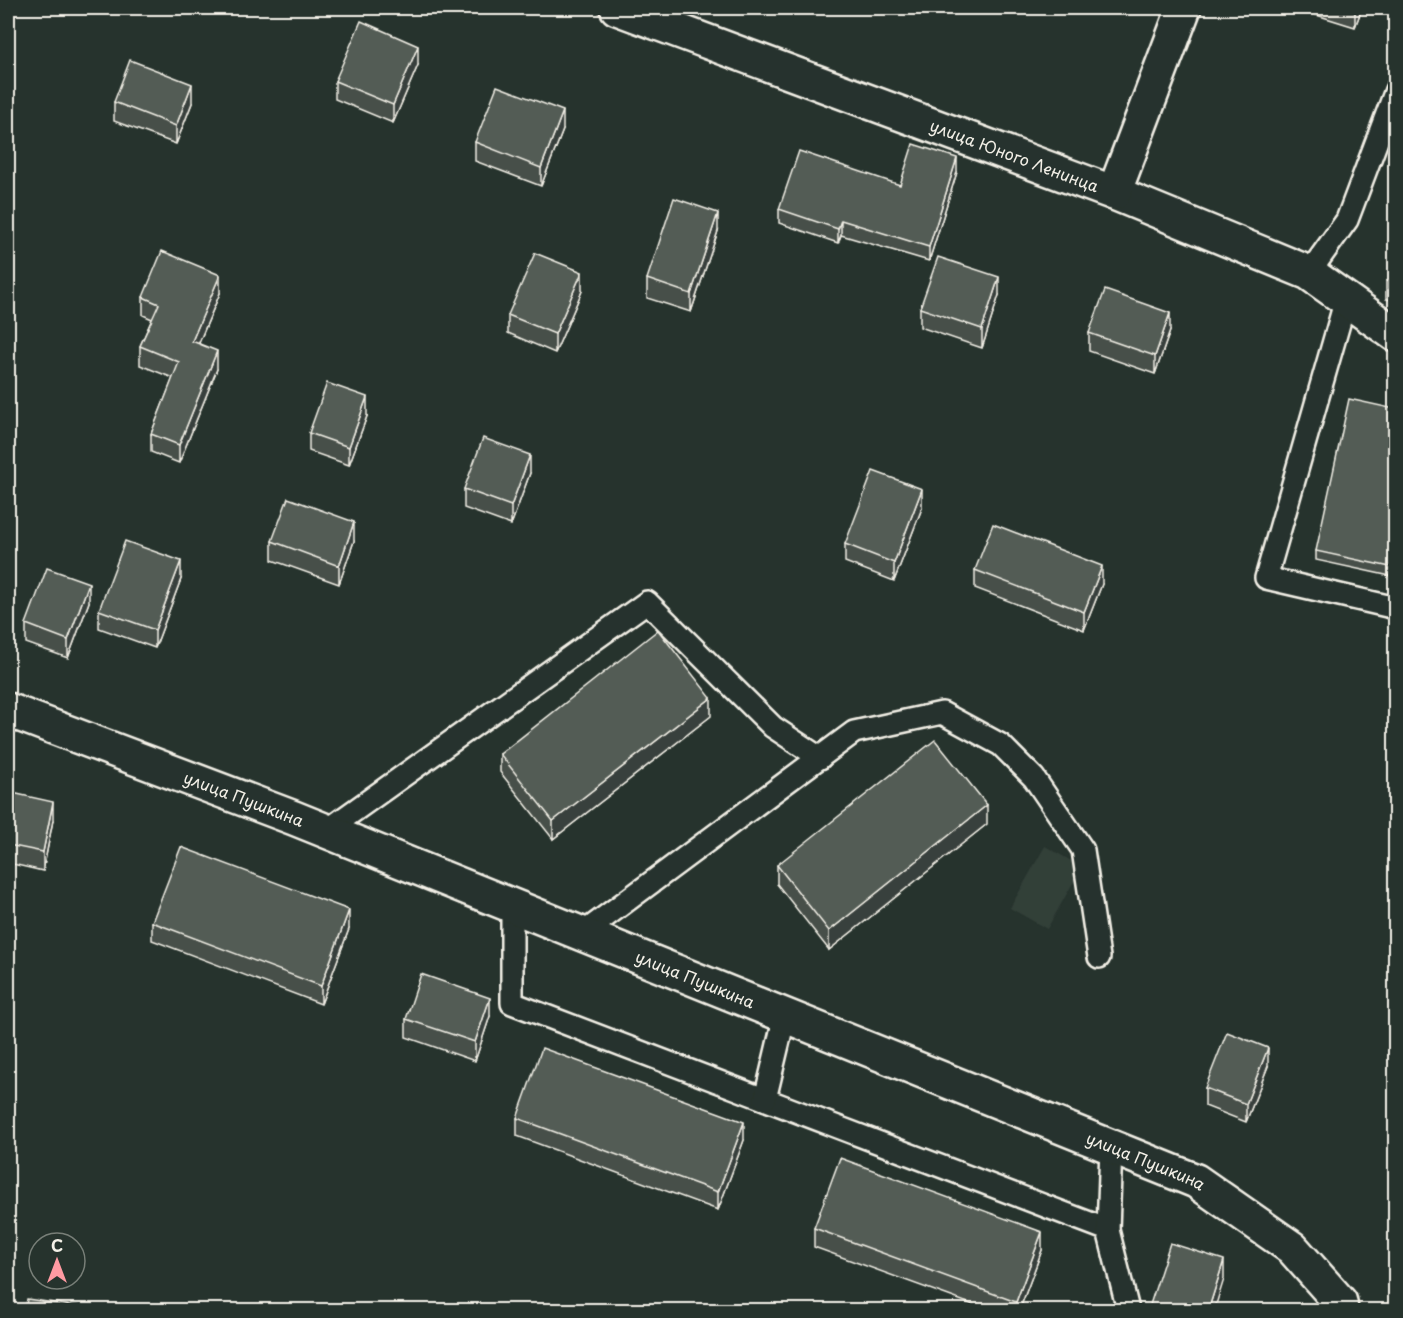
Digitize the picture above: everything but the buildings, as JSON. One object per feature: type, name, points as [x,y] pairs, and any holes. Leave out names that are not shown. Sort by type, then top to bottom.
[{"type":"street","name":"улица Юного Ленинца","points":[[617,8],[1114,193],[1310,273],[1395,335]]},
{"type":"street","points":[[1114,193],[1184,8]]},
{"type":"street","name":"улица Пушкина","points":[[8,710],[294,818],[1196,1181],[1292,1248],[1340,1302],[1341,1311]]},
{"type":"lane","points":[[1310,273],[1347,220],[1395,90]]},
{"type":"lane","points":[[1346,299],[1266,578],[1395,608]]},
{"type":"lane","points":[[326,831],[647,602],[773,727],[820,758]]},
{"type":"lane","points":[[582,934],[854,732],[942,713],[1001,745],[1034,778],[1083,850],[1099,957]]},
{"type":"lane","points":[[512,906],[512,1003],[1108,1230]]},
{"type":"lane","points":[[765,1099],[785,1015]]},
{"type":"lane","points":[[1111,1147],[1108,1230],[1128,1310]]},
{"type":"shaded area","points":[[1045,846],[1082,867],[1047,929],[1010,908]]}]
